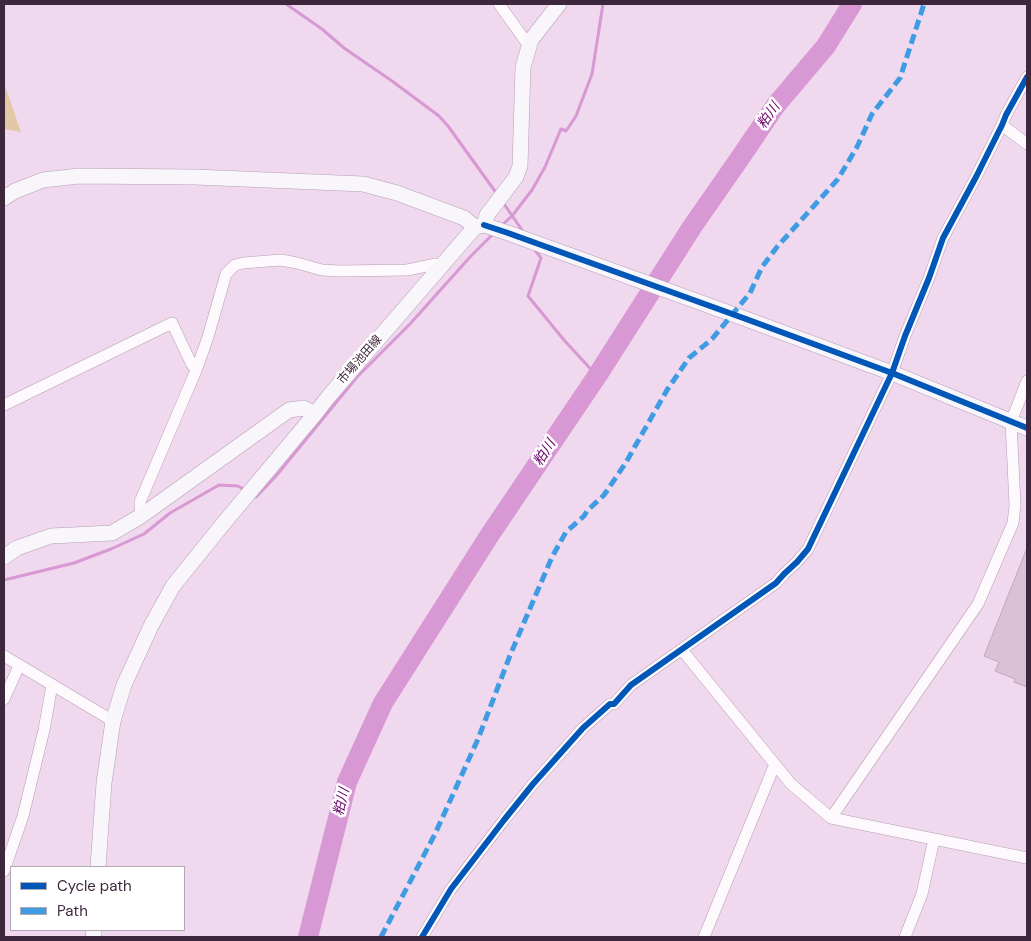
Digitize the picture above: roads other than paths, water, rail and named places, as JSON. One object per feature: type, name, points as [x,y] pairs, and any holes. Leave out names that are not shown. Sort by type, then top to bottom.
[{"type":"street","points":[[499,4],[530,44]]},
{"type":"street","name":"市場池田線","points":[[98,866],[104,783],[113,721],[124,685],[151,626],[173,586],[223,524],[329,396],[479,226],[516,177],[520,166],[523,67],[532,40],[558,4]]},
{"type":"street","points":[[422,937],[451,889],[504,820],[583,728],[610,704],[614,704],[631,686],[776,584],[808,549],[886,371],[905,336],[943,238],[1027,77]]},
{"type":"street","points":[[1002,125],[1027,144]]},
{"type":"street","points":[[4,198],[14,191],[43,180],[79,176],[195,177],[363,184],[397,193],[464,218],[479,226],[508,233],[737,316],[886,371],[1027,428]]},
{"type":"street","points":[[141,516],[140,502],[197,368],[208,338],[226,274],[235,265],[281,260],[322,270],[340,271],[407,270],[436,264],[442,266]]},
{"type":"street","points":[[4,405],[172,324],[192,364],[197,368]]},
{"type":"street","points":[[831,818],[978,604],[1013,522],[1015,505],[1010,422],[1027,381]]},
{"type":"street","points":[[4,557],[17,548],[51,536],[112,533],[141,516],[289,410],[304,408],[315,414]]},
{"type":"street","points":[[682,650],[791,784],[831,818],[1027,858]]},
{"type":"street","points":[[4,656],[113,721]]},
{"type":"street","points":[[4,699],[19,666]]},
{"type":"street","points":[[4,871],[23,816],[44,730],[52,685]]},
{"type":"street","points":[[704,937],[775,764]]},
{"type":"street","points":[[905,937],[922,894],[934,839]]},
{"type":"waterway","points":[[286,4],[439,116],[497,194]]},
{"type":"waterway","points":[[501,226],[512,216],[532,190],[545,167],[561,129],[566,131],[576,116],[592,74],[603,4]]},
{"type":"waterway","name":"粕川","points":[[308,937],[347,782],[383,703],[489,536],[597,376],[692,227],[776,105],[826,46],[852,4]]},
{"type":"waterway","points":[[502,201],[524,233]]},
{"type":"waterway","points":[[254,496],[256,497],[276,476],[357,377],[410,324],[493,234]]},
{"type":"waterway","points":[[534,249],[541,258],[528,296],[597,376]]},
{"type":"waterway","points":[[4,580],[74,563],[111,549],[144,534],[170,513],[219,485],[238,486],[245,490]]}]
